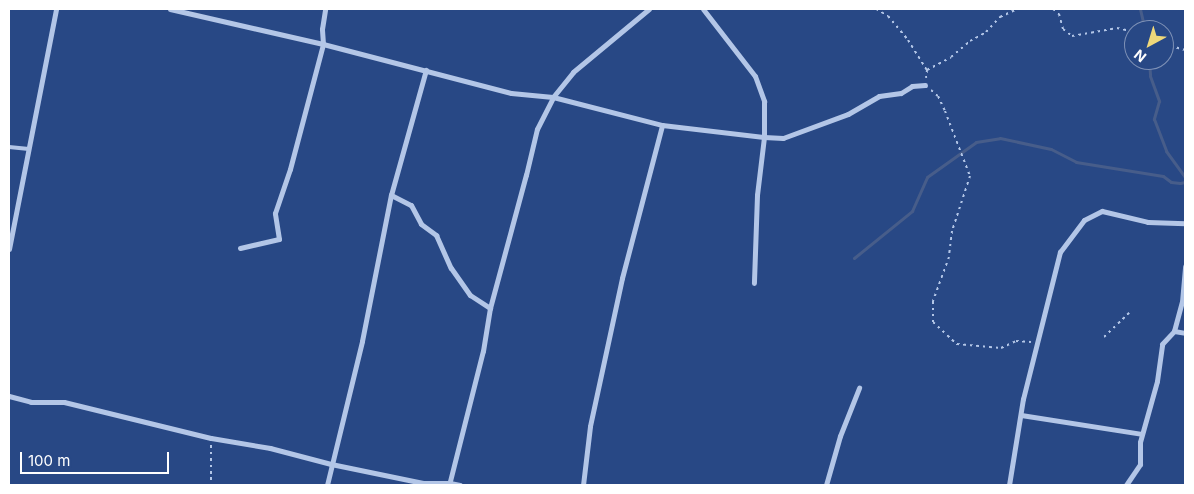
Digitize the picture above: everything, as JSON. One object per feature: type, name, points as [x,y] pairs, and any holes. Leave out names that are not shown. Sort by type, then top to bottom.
[{"type":"street","points":[[9,249],[56,9]]},
{"type":"street","points":[[170,9],[323,44],[511,93],[553,97],[662,125],[764,137],[783,138],[848,114],[879,96],[901,93],[912,86],[925,85]]},
{"type":"street","points":[[240,248],[278,239],[275,213],[290,169],[323,44],[322,29],[325,9]]},
{"type":"street","points":[[449,484],[483,351],[490,308],[537,129],[553,97],[573,72],[593,53],[649,9]]},
{"type":"street","points":[[702,9],[755,76],[764,102],[764,137],[757,195],[754,283]]},
{"type":"street","points":[[327,485],[362,341],[391,195],[426,70]]},
{"type":"street","points":[[583,485],[590,426],[622,278],[662,125]]},
{"type":"street","points":[[391,195],[411,205],[421,224],[436,234],[451,268],[470,295],[490,308]]},
{"type":"street","points":[[1009,485],[1020,416],[1060,252],[1084,220],[1102,211],[1148,222],[1185,224]]},
{"type":"street","points":[[1126,485],[1140,464],[1142,434],[1157,381],[1162,344],[1174,331],[1182,302],[1185,266]]},
{"type":"street","points":[[1174,331],[1185,333]]},
{"type":"street","points":[[826,485],[840,436],[859,388]]},
{"type":"street","points":[[9,396],[31,402],[64,402],[211,438],[270,448],[331,464],[423,483],[460,485]]},
{"type":"street","points":[[1020,416],[1142,434]]},
{"type":"lane","points":[[9,147],[29,149]]},
{"type":"path","points":[[876,9],[888,16],[908,40],[927,70],[925,85],[938,96],[945,110],[970,176],[952,231],[949,257],[933,301],[933,322],[957,344],[1002,348],[1016,341],[1038,342]]},
{"type":"path","points":[[927,70],[951,57],[970,41],[986,32],[1000,17],[1017,9]]},
{"type":"path","points":[[1052,9],[1059,14],[1063,29],[1072,36],[1117,28],[1124,30]]},
{"type":"path","points":[[1104,337],[1129,313]]},
{"type":"path","points":[[211,438],[211,485]]},
{"type":"waterway","points":[[1140,9],[1143,20]]},
{"type":"waterway","points":[[1150,70],[1159,101],[1154,119],[1166,151],[1185,177]]},
{"type":"waterway","points":[[854,258],[912,211],[927,177],[976,142],[1000,138],[1051,149],[1076,162],[1163,176],[1171,182],[1185,182]]}]
